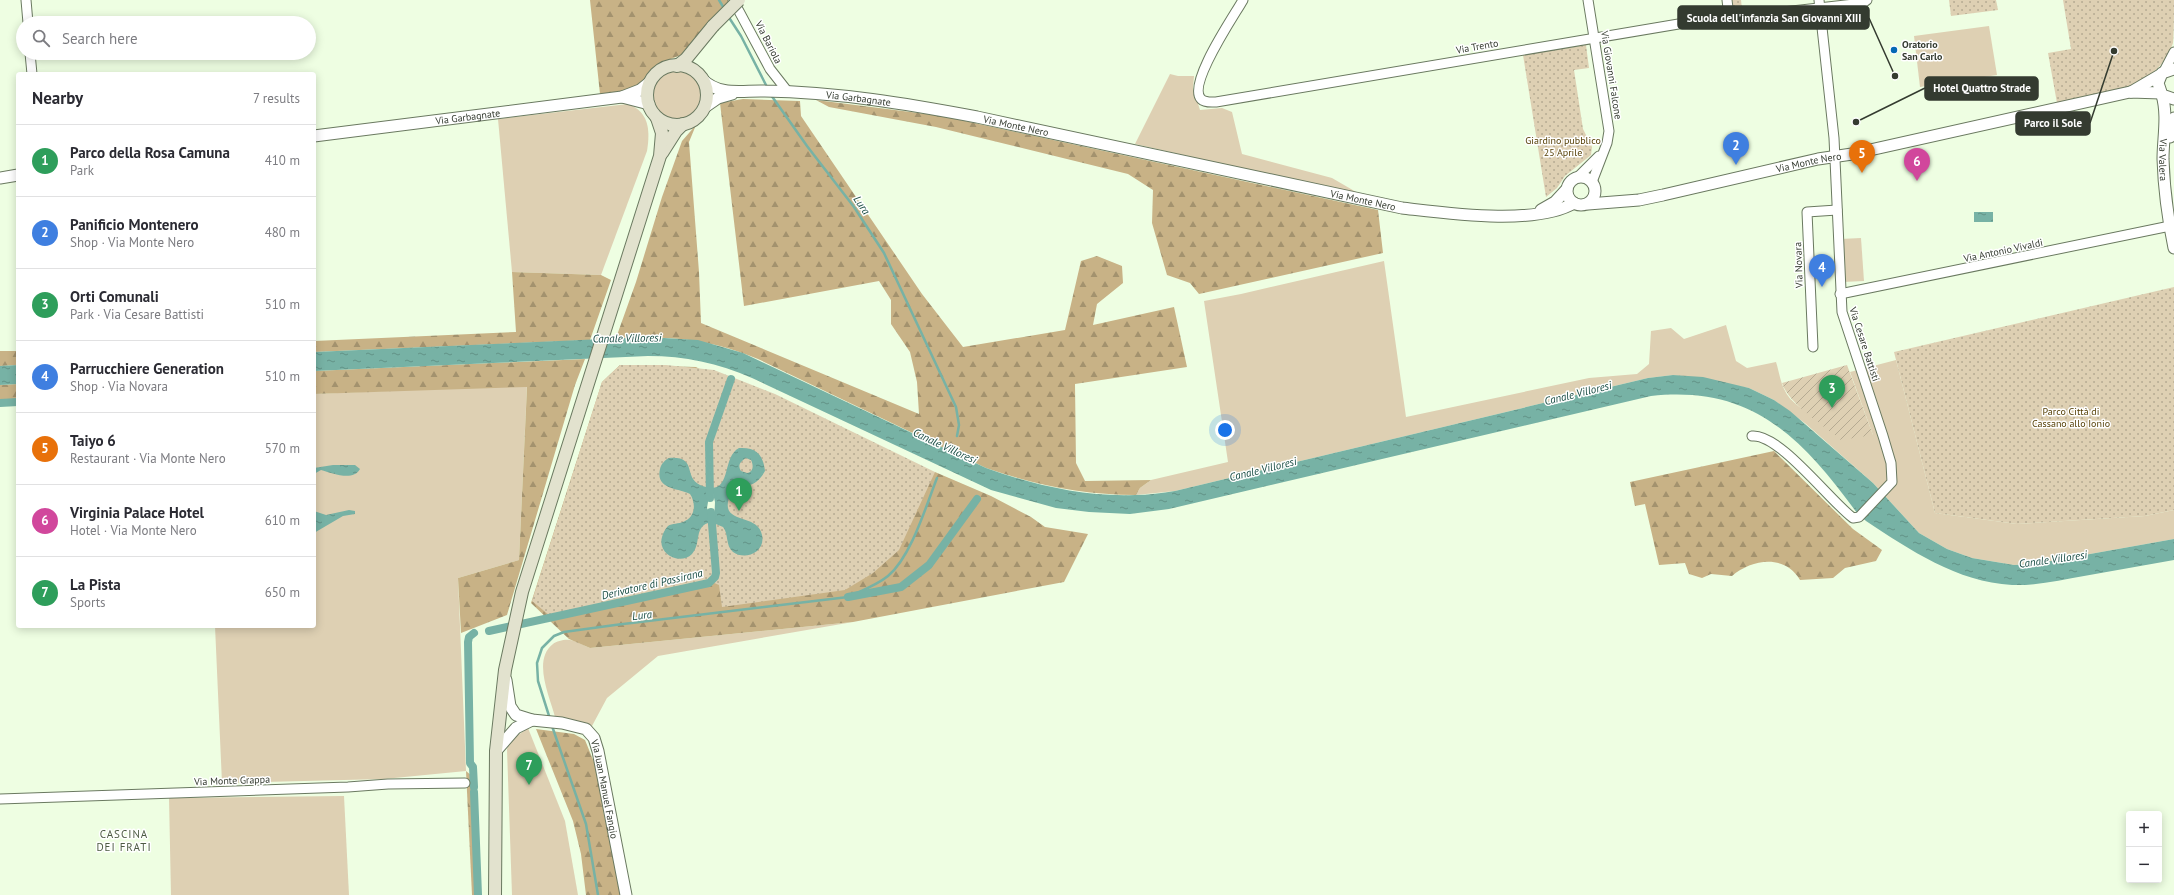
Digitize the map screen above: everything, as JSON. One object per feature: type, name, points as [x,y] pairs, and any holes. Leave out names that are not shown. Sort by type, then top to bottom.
[{"type":"main road","points":[[495,895],[496,750],[505,670],[522,592],[660,156],[662,133],[647,97],[650,82],[662,70],[677,66],[686,59],[710,30],[739,0]]},
{"type":"main road","points":[[657,118],[665,122],[683,124],[692,121],[705,107],[707,93],[697,64],[698,56],[710,30]]},
{"type":"main road","points":[[677,66],[692,69],[702,79]]},
{"type":"main road","points":[[660,156],[676,131],[683,124]]},
{"type":"street","points":[[26,0],[27,16]]},
{"type":"street","name":"Via Bariola","points":[[733,0],[770,69],[788,92]]},
{"type":"street","name":"Via Trento","points":[[1243,0],[1204,68],[1198,92],[1201,99],[1206,102],[1216,102],[1720,17],[1726,14],[1738,16],[1819,4],[1866,0]]},
{"type":"street","name":"Via Giovanni Falcone","points":[[1588,0],[1609,131],[1594,184]]},
{"type":"street","points":[[1726,14],[1728,8],[1727,0]]},
{"type":"street","name":"Via Cesare Battisti","points":[[1752,436],[1766,439],[1816,481],[1851,517],[1860,517],[1888,487],[1893,478],[1891,463],[1844,319],[1840,294],[1834,156],[1819,4]]},
{"type":"street","points":[[2166,72],[2174,52]]},
{"type":"street","points":[[31,60],[32,72]]},
{"type":"street","name":"Via Monte Nero","points":[[2130,92],[2166,72]]},
{"type":"street","name":"Via Valera","points":[[2166,72],[2158,83],[2166,112],[2164,171],[2174,248]]},
{"type":"street","name":"Via Garbagnate","points":[[702,79],[716,90],[738,92],[775,91],[876,100],[978,117]]},
{"type":"street","name":"Via Garbagnate","points":[[316,136],[622,97],[640,90],[650,82]]},
{"type":"street","name":"Via Garbagnate","points":[[705,107],[718,98],[738,92]]},
{"type":"street","name":"Via Monte Nero","points":[[1588,204],[1649,198],[1834,156],[1852,154],[2130,92],[2162,94],[2174,99]]},
{"type":"street","name":"Via Garbagnate","points":[[622,97],[649,104]]},
{"type":"street","name":"Via Monte Nero","points":[[978,117],[1402,208],[1467,215],[1553,212],[1574,203]]},
{"type":"street","name":"Via Valera","points":[[2174,118],[2170,135],[2170,154],[2174,211]]},
{"type":"street","name":"Via Giovanni Falcone","points":[[1578,177],[1603,152]]},
{"type":"street","points":[[0,178],[16,175]]},
{"type":"street","points":[[1578,177],[1586,178],[1594,184],[1594,196],[1588,204],[1583,205],[1574,203],[1568,197],[1567,189],[1571,182],[1578,177]]},
{"type":"street","name":"Via Monte Nero","points":[[1594,184],[1604,194],[1627,200]]},
{"type":"street","name":"Via Monte Nero","points":[[1533,213],[1555,202],[1567,189]]},
{"type":"street","name":"Via Novara","points":[[1813,347],[1807,212],[1837,210]]},
{"type":"street","name":"Via Antonio Vivaldi","points":[[1840,294],[2170,226]]},
{"type":"street","name":"Via Juan Manuel Fangio","points":[[505,670],[510,706],[516,715],[532,720],[562,723],[586,728],[594,738],[598,751],[627,895]]},
{"type":"street","points":[[496,750],[516,728],[532,720]]},
{"type":"street","name":"Via Monte Grappa","points":[[0,799],[348,787],[388,784],[465,783]]},
{"type":"green space","points":[[590,0],[730,0],[708,22],[681,55],[658,64],[646,79],[637,87],[621,92],[600,94]]},
{"type":"green space","points":[[1732,0],[1741,0],[1742,9],[1734,11]]},
{"type":"green space","points":[[1949,0],[1996,0],[1998,10],[1951,16]]},
{"type":"green space","points":[[2063,0],[2174,0],[2173,43],[2165,59],[2154,72],[2140,81],[2109,93],[2057,103],[2048,53],[2071,49]]},
{"type":"green space","points":[[1989,26],[1997,75],[1920,87],[1914,36]]},
{"type":"green space","name":"Giardino pubblico 25 Aprile","points":[[1586,45],[1589,68],[1574,70],[1583,129],[1592,147],[1591,155],[1565,176],[1557,188],[1546,197],[1523,55]]},
{"type":"green space","points":[[672,71],[682,71],[694,78],[701,90],[701,100],[694,112],[682,119],[672,119],[664,115],[657,108],[653,100],[653,90],[657,82],[664,75]]},
{"type":"green space","points":[[1170,74],[1178,76],[1194,76],[1193,88],[1200,110],[1222,108],[1232,112],[1242,154],[1332,178],[1363,196],[1135,144]]},
{"type":"green space","points":[[743,99],[800,101],[801,116],[922,294],[963,347],[1065,330],[1081,261],[1097,256],[1122,266],[1123,283],[1097,304],[1093,325],[1174,307],[1187,367],[1075,384],[1076,463],[1085,481],[1151,480],[1140,488],[1136,495],[1117,495],[1079,491],[1041,484],[986,468],[758,359],[740,352],[705,343],[671,338],[616,338],[682,141],[696,125],[689,142],[699,272],[701,323],[919,414],[917,382],[910,352],[891,324],[891,300],[879,281],[744,306],[720,103]]},
{"type":"green space","points":[[816,100],[942,116],[1378,210],[1383,253],[1199,294],[1190,283],[1167,275],[1152,223],[1153,190],[1128,174],[936,127],[829,107]]},
{"type":"green space","points":[[628,104],[641,112],[647,123],[647,151],[601,275],[512,272],[498,119]]},
{"type":"green space","points":[[1861,238],[1864,281],[1843,282],[1840,239]]},
{"type":"green space","points":[[1384,261],[1406,417],[1589,378],[1637,374],[1649,364],[1651,331],[1671,328],[1684,339],[1726,325],[1736,361],[1747,368],[1776,362],[1784,389],[1790,399],[1799,407],[1823,419],[1873,435],[1850,372],[1896,360],[1935,513],[2017,524],[2145,516],[2174,510],[2174,539],[2034,564],[2014,565],[1972,558],[1947,549],[1919,533],[1873,483],[1806,424],[1774,400],[1749,388],[1673,375],[1648,378],[1175,491],[1136,495],[1140,488],[1151,480],[1228,462],[1204,301]]},
{"type":"green space","points":[[512,272],[601,275],[611,280],[590,340],[316,352],[316,341],[516,332]]},
{"type":"green space","name":"Parco Città di Cassano allo Ionio","points":[[2174,287],[2174,510],[2145,516],[2017,524],[1935,513],[1894,352]]},
{"type":"green space","points":[[0,351],[16,351],[16,365],[0,366]]},
{"type":"green space","points":[[585,359],[575,385],[507,615],[461,633],[458,578],[519,560],[527,387],[316,394],[316,371]]},
{"type":"green space","points":[[620,365],[696,367],[896,477],[935,472],[991,496],[1031,517],[1045,527],[1088,534],[1064,582],[853,622],[590,648],[569,639],[531,603],[602,382]]},
{"type":"green space","points":[[620,365],[666,365],[714,370],[775,394],[935,472],[899,550],[873,573],[845,590],[722,607],[719,585],[712,582],[549,615],[532,601],[602,382]]},
{"type":"green space","points":[[1847,365],[1873,435],[1841,440],[1799,406],[1791,398],[1782,383]]},
{"type":"green space","points":[[16,384],[16,404],[0,404],[0,385]]},
{"type":"green space","points":[[527,385],[519,560],[458,578],[466,771],[384,779],[222,783],[215,628],[316,628],[316,394]]},
{"type":"green space","points":[[1774,451],[1853,529],[1882,550],[1876,561],[1845,568],[1833,578],[1800,580],[1794,572],[1786,566],[1768,562],[1749,566],[1732,576],[1711,574],[1702,578],[1689,574],[1685,563],[1659,565],[1645,504],[1635,506],[1630,482]]},
{"type":"green space","points":[[853,622],[658,656],[607,698],[592,726],[555,717],[544,679],[544,659],[547,651],[553,644],[563,640],[578,642],[590,648]]},
{"type":"green space","points":[[528,728],[565,821],[578,895],[512,895],[507,749],[510,741]]},
{"type":"green space","points":[[536,729],[574,734],[585,740],[596,767],[604,815],[624,895],[586,895],[581,854],[573,821]]},
{"type":"green space","points":[[466,771],[472,776],[477,895],[472,895]]},
{"type":"green space","points":[[344,796],[349,895],[171,895],[169,798]]},
{"type":"water","points":[[1974,212],[1993,212],[1993,222],[1974,222]]},
{"type":"water","name":"Canale Villoresi","points":[[647,337],[698,340],[743,353],[986,468],[1022,480],[1059,489],[1116,495],[1145,495],[1175,491],[1648,378],[1673,375],[1703,377],[1749,388],[1774,400],[1790,411],[1873,483],[1919,533],[1947,549],[1972,558],[2014,565],[2034,564],[2174,539],[2174,560],[2030,585],[1992,583],[1972,578],[1935,563],[1866,521],[1857,513],[1815,461],[1794,440],[1771,422],[1746,408],[1718,399],[1687,395],[1651,396],[1169,509],[1130,514],[1089,512],[1056,508],[991,490],[752,378],[727,368],[701,361],[675,357],[648,356],[316,371],[316,352]]},
{"type":"water","points":[[16,365],[16,384],[0,385],[0,366]]},
{"type":"water","points":[[739,448],[754,450],[760,456],[764,465],[765,471],[761,477],[750,485],[737,488],[732,491],[728,502],[729,510],[733,514],[753,523],[759,528],[762,535],[761,546],[754,553],[749,555],[738,555],[733,552],[729,546],[723,527],[711,522],[702,527],[697,545],[692,554],[682,559],[666,553],[661,543],[667,527],[687,520],[693,513],[694,505],[690,494],[664,485],[659,476],[662,464],[669,458],[684,460],[692,477],[700,485],[711,488],[718,487],[725,476],[733,453]],"holes":[[[746,458],[751,460],[753,466],[752,470],[747,473],[741,471],[739,467],[741,462]]]},
{"type":"water","points":[[333,465],[355,465],[360,469],[357,473],[352,475],[342,476],[321,470],[316,473],[316,468]]},
{"type":"water","points":[[349,510],[355,511],[355,514],[343,516],[316,532],[316,512],[326,515]]},
{"type":"pier","points":[[707,485],[711,485],[715,502],[714,525],[710,525],[709,512],[707,508]]},
{"type":"waterway","name":"Lura","points":[[719,0],[725,10]]},
{"type":"waterway","name":"Lura","points":[[728,16],[741,36],[767,87]]},
{"type":"waterway","name":"Lura","points":[[771,95],[807,146],[854,207],[884,253],[956,407],[959,425],[957,436]]},
{"type":"waterway","name":"Derivatore di Passirana","points":[[710,498],[709,442],[731,379]]},
{"type":"waterway","points":[[0,403],[16,402]]},
{"type":"waterway","name":"Lura","points":[[550,719],[538,681],[537,663],[542,648],[554,636],[564,632],[615,625],[848,597],[869,588],[888,576],[904,557],[923,516],[937,478]]},
{"type":"waterway","points":[[848,597],[901,587],[929,565],[977,499]]},
{"type":"waterway","name":"Derivatore di Passirana","points":[[489,631],[709,583],[715,577],[716,573],[711,512]]},
{"type":"waterway","name":"Derivatore di Passirana","points":[[474,633],[469,637],[468,642],[470,763],[473,767],[474,787]]},
{"type":"waterway","name":"Lura","points":[[552,726],[586,824],[598,895]]},
{"type":"waterway","name":"Derivatore di Passirana","points":[[474,792],[478,895]]},
{"type":"place","name":"Oratorio San Carlo","points":[[1894,50]]},
{"type":"place","name":"Parco il Sole","points":[[2114,51]]},
{"type":"place","name":"Scuola dell'infanzia San Giovanni XIII","points":[[1895,76]]},
{"type":"place","name":"Hotel Quattro Strade","points":[[1856,122]]},
{"type":"place","name":"Panificio Montenero","points":[[1736,165]]},
{"type":"place","name":"Taiyo 6","points":[[1862,173]]},
{"type":"place","name":"Virginia Palace Hotel","points":[[1917,181]]},
{"type":"place","name":"Parrucchiere Generation","points":[[1822,287]]},
{"type":"place","name":"Orti Comunali","points":[[1832,408]]},
{"type":"place","name":"Parco della Rosa Camuna","points":[[739,511]]},
{"type":"place","name":"La Pista","points":[[529,785]]},
{"type":"district","name":"CASCINA DEI FRATI","points":[[124,840]]}]
